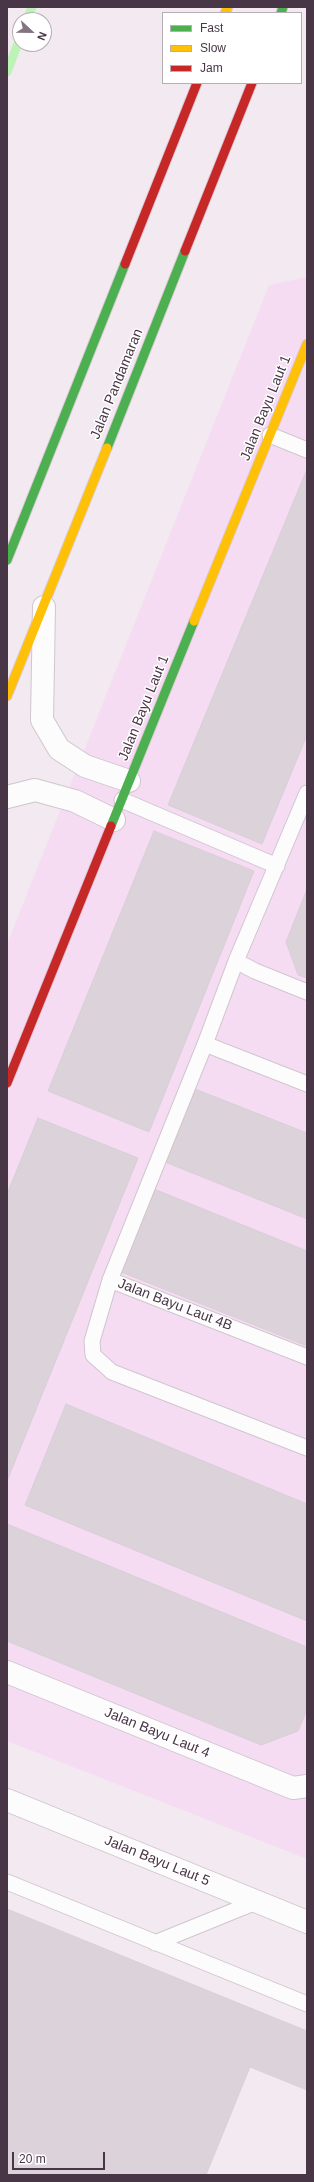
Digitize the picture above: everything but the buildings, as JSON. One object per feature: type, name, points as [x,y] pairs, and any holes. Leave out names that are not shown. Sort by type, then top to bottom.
[{"type":"main road","points":[[7,560],[197,84]]},
{"type":"main road","name":"Jalan Pandamaran","points":[[7,696],[44,607],[252,84]]},
{"type":"main road","name":"Jalan Bayu Laut 1","points":[[7,1083],[307,344]]},
{"type":"street","points":[[44,607],[42,720],[59,750],[85,766],[122,800]]},
{"type":"street","points":[[7,797],[35,790],[75,801],[122,800]]},
{"type":"street","name":"Jalan Bayu Laut 4","points":[[7,1672],[293,1788],[307,1786]]},
{"type":"street","name":"Jalan Bayu Laut 5","points":[[7,1800],[307,1922]]},
{"type":"lane","points":[[270,435],[307,450]]},
{"type":"lane","points":[[110,1280],[205,1044],[236,961],[307,793]]},
{"type":"lane","points":[[122,800],[277,866]]},
{"type":"lane","points":[[236,961],[255,971],[307,992]]},
{"type":"lane","points":[[205,1044],[307,1084]]},
{"type":"lane","name":"Jalan Bayu Laut 4B","points":[[307,1357],[110,1280],[92,1341],[93,1355],[112,1372],[307,1448]]},
{"type":"lane","points":[[7,1882],[307,2004]]},
{"type":"lane","points":[[156,1943],[256,1902]]},
{"type":"shaded area","points":[[307,277],[307,1859],[7,1741],[7,944],[269,285]]},
{"type":"waterway","points":[[30,12],[32,7]]},
{"type":"waterway","points":[[7,72],[15,52]]},
{"type":"traffic: fast","points":[[281,12],[283,7]]},
{"type":"traffic: fast","points":[[107,448],[185,251]]},
{"type":"traffic: fast","points":[[7,560],[125,264]]},
{"type":"traffic: fast","points":[[111,826],[194,621]]},
{"type":"traffic: slow","points":[[226,12],[228,7]]},
{"type":"traffic: slow","points":[[194,621],[307,344]]},
{"type":"traffic: slow","points":[[7,696],[107,448]]},
{"type":"traffic: jam","points":[[125,264],[197,84]]},
{"type":"traffic: jam","points":[[185,251],[252,84]]},
{"type":"traffic: jam","points":[[7,1083],[111,826]]}]
